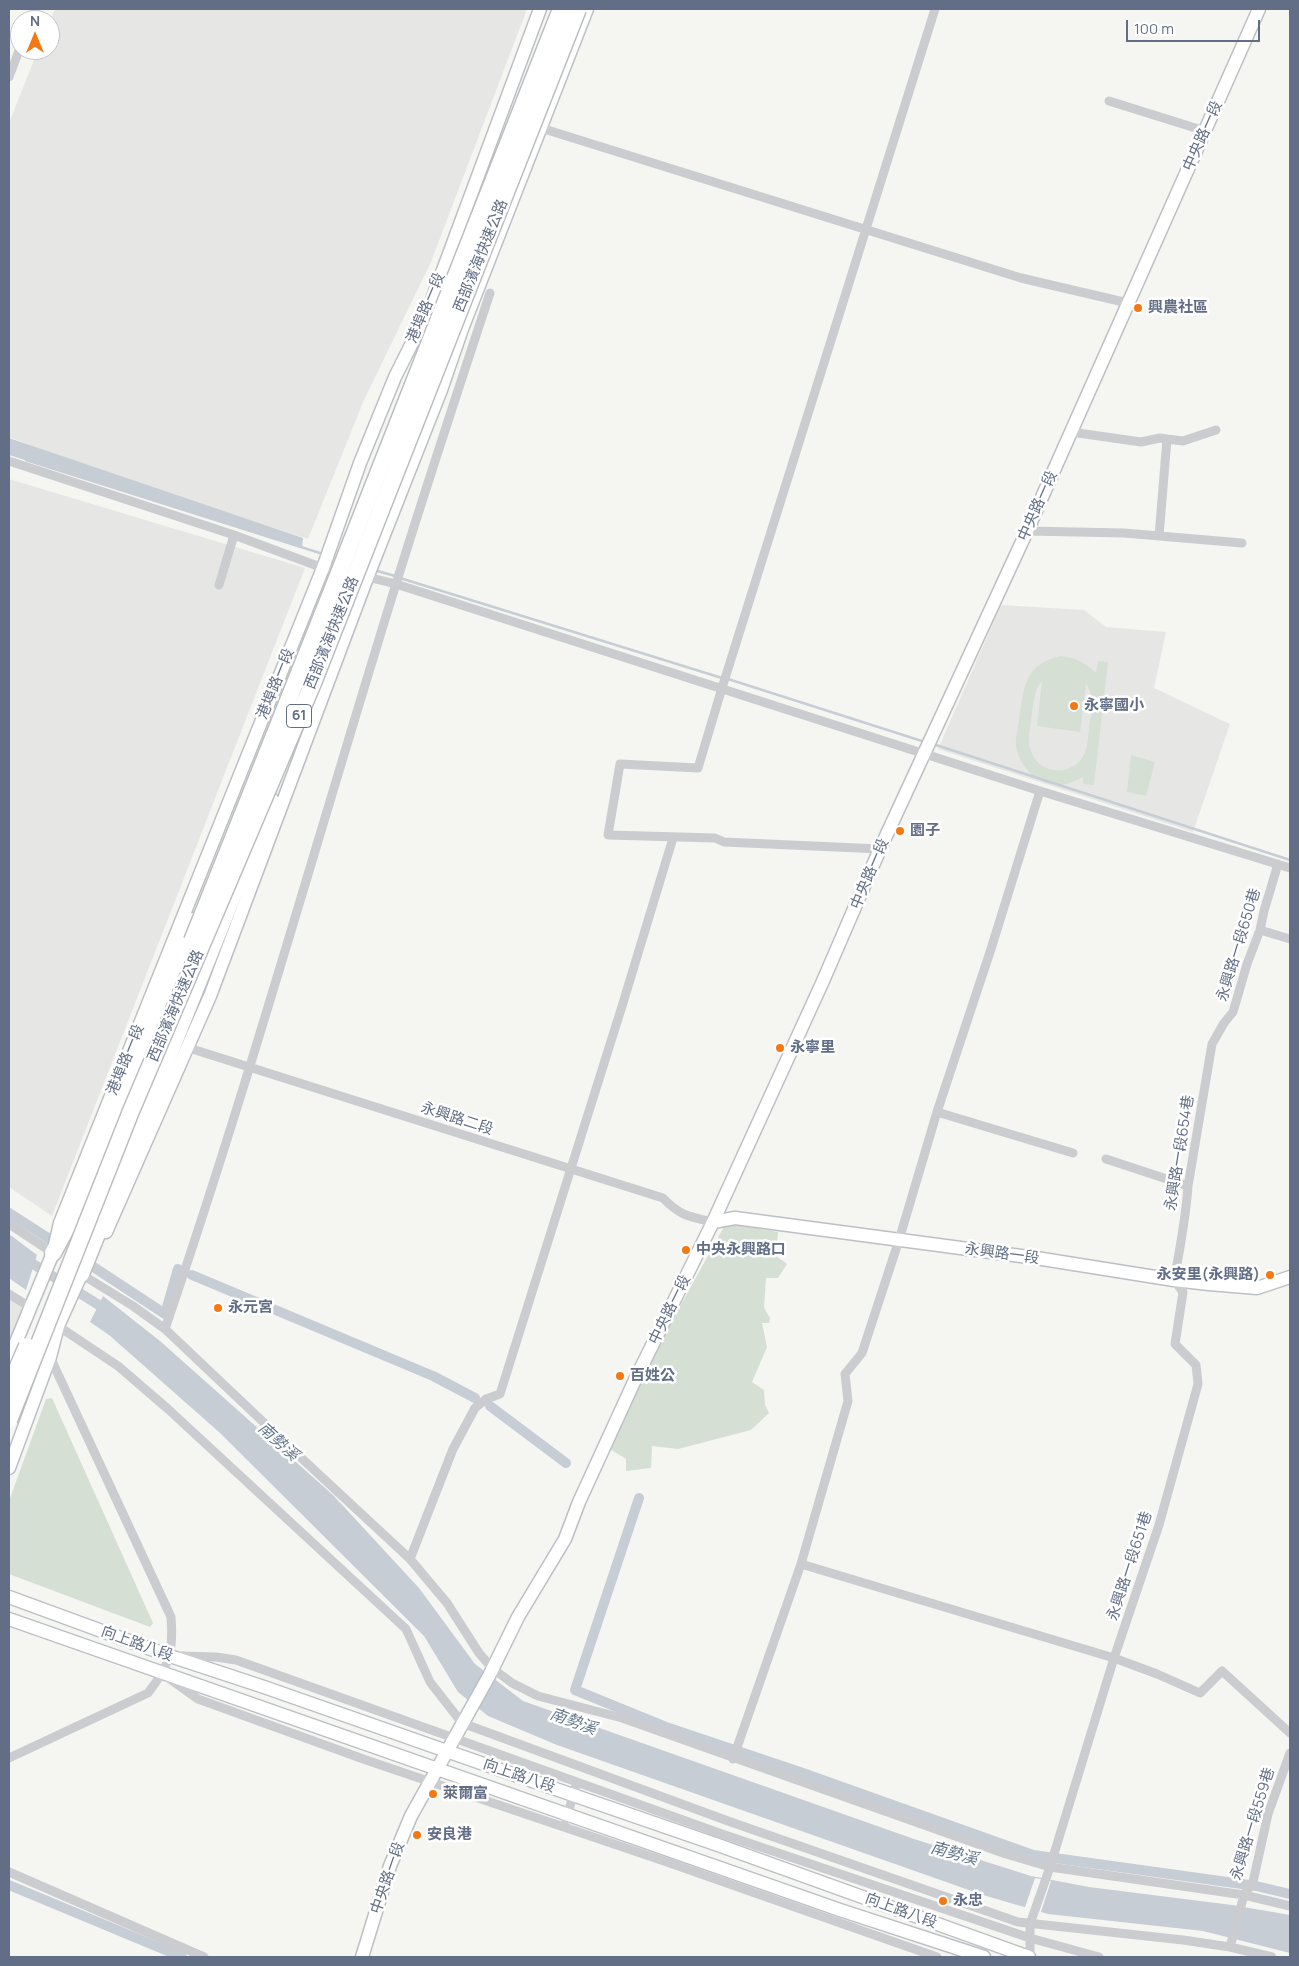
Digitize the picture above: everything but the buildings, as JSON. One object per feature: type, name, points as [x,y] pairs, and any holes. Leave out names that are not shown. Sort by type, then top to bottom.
[{"type":"highway","name":"西部濱海快速公路","points":[[9,1387],[72,1242],[333,588],[560,9]]},
{"type":"highway","name":"西部濱海快速公路","points":[[9,1420],[132,1111],[313,683],[578,9]]},
{"type":"highway","points":[[53,1253],[81,1201],[298,655],[321,604],[333,588]]},
{"type":"highway","points":[[81,1274],[298,735],[313,683]]},
{"type":"street","name":"港埠路一段","points":[[9,1359],[53,1253],[60,1223],[322,568],[360,463],[395,377],[427,313],[540,9]]},
{"type":"street","name":"港埠路一段","points":[[9,1468],[50,1358],[58,1326],[81,1274],[107,1229],[188,1048],[219,972],[367,578],[441,390],[462,329],[587,9]]},
{"type":"street","points":[[880,849],[724,842],[715,838],[608,836],[620,764],[698,768],[935,9]]},
{"type":"street","name":"中央路一段","points":[[362,1957],[390,1866],[411,1816],[438,1769],[518,1617],[565,1539],[579,1502],[634,1382],[713,1222],[823,982],[880,849],[1027,531],[1259,9]]},
{"type":"street","points":[[9,77],[15,60]]},
{"type":"street","points":[[1109,101],[1205,131]]},
{"type":"street","points":[[541,128],[865,231],[1021,278],[1128,303]]},
{"type":"street","points":[[165,1329],[251,1067],[396,584],[490,293]]},
{"type":"street","points":[[412,412],[427,313]]},
{"type":"street","points":[[412,412],[462,329]]},
{"type":"street","name":"港埠路一段","points":[[9,1359],[28,1344],[58,1303],[412,412]]},
{"type":"street","points":[[1071,432],[1141,442],[1160,438],[1183,441],[1216,430]]},
{"type":"street","points":[[1159,536],[1167,439]]},
{"type":"street","points":[[9,461],[234,536],[322,568],[348,572],[396,584],[925,754],[1290,868]]},
{"type":"street","points":[[1027,531],[1124,532],[1242,543]]},
{"type":"street","points":[[219,585],[234,536]]},
{"type":"street","points":[[733,1759],[801,1564],[848,1401],[845,1374],[862,1353],[900,1240],[937,1112],[991,949],[1040,790]]},
{"type":"street","points":[[410,1558],[458,1441],[475,1408],[486,1398],[500,1394],[673,838]]},
{"type":"street","name":"永興路一段650巷","points":[[1220,1033],[1224,1023],[1233,1012],[1247,964],[1260,930],[1278,864]]},
{"type":"street","points":[[1260,930],[1290,939]]},
{"type":"street","name":"永興路一段654巷","points":[[1174,1280],[1184,1231],[1188,1186],[1212,1044],[1220,1033]]},
{"type":"street","name":"永興路二段","points":[[188,1048],[663,1198],[673,1209],[684,1216],[713,1222]]},
{"type":"street","points":[[937,1112],[1073,1153]]},
{"type":"street","points":[[1106,1159],[1188,1186]]},
{"type":"street","name":"港埠路一段","points":[[81,1274],[85,1246],[105,1188]]},
{"type":"street","name":"永興路一段","points":[[713,1222],[734,1218],[1036,1258],[1174,1280],[1257,1288],[1288,1275]]},
{"type":"street","points":[[9,1224],[53,1253]]},
{"type":"street","points":[[81,1274],[133,1306],[165,1329],[283,1442],[410,1558],[447,1603],[490,1672],[538,1696],[622,1718],[733,1759],[1006,1854],[1050,1867],[1290,1906]]},
{"type":"street","name":"永興路一段651巷","points":[[1030,1957],[1030,1924],[1050,1867],[1114,1658],[1159,1525],[1198,1384],[1196,1365],[1175,1344],[1182,1292],[1174,1280]]},
{"type":"street","points":[[9,1294],[30,1308]]},
{"type":"street","points":[[58,1326],[118,1366],[161,1403],[406,1629],[430,1682],[462,1723],[728,1821],[1018,1922],[1183,1940],[1231,1943],[1272,1957]]},
{"type":"street","points":[[9,1758],[148,1693],[163,1673],[170,1656],[171,1617],[50,1358]]},
{"type":"street","points":[[801,1564],[1114,1658],[1200,1693],[1222,1671],[1290,1733]]},
{"type":"street","name":"向上路八段","points":[[9,1597],[170,1656],[718,1844],[1030,1957]]},
{"type":"street","name":"向上路八段","points":[[9,1619],[840,1910],[984,1957]]},
{"type":"street","points":[[170,1656],[216,1657],[236,1660],[722,1834],[1030,1938],[1099,1957]]},
{"type":"street","points":[[163,1673],[198,1699],[937,1957]]},
{"type":"street","name":"永興路一段559巷","points":[[1231,1943],[1243,1899],[1253,1882],[1268,1814],[1290,1753]]},
{"type":"street","points":[[564,1828],[577,1782]]},
{"type":"street","points":[[9,1872],[204,1957]]},
{"type":"shaded area","points":[[527,9],[431,262],[364,400],[308,539],[106,474],[9,437],[9,123],[34,60],[60,60],[60,10],[55,10]]},
{"type":"shaded area","points":[[9,479],[305,568],[52,1216],[9,1187]]},
{"type":"shaded area","name":"永寧國小","points":[[1001,605],[1084,610],[1106,627],[1166,632],[1154,688],[1230,724],[1193,832],[938,749]]},
{"type":"shaded area","points":[[1061,656],[1071,658],[1084,663],[1096,673],[1098,661],[1108,662],[1094,785],[1083,784],[1083,776],[1062,785],[1042,781],[1025,768],[1016,747],[1022,697],[1028,679],[1033,671],[1049,660]],"holes":[[[1042,681],[1037,726],[1080,732],[1086,684],[1091,694],[1091,711],[1088,742],[1084,755],[1079,762],[1066,769],[1050,769],[1043,766],[1032,754],[1029,739],[1032,713],[1036,692]]]},
{"type":"shaded area","points":[[1131,755],[1155,762],[1146,796],[1127,792]]},
{"type":"shaded area","points":[[726,1223],[778,1232],[776,1256],[787,1264],[778,1278],[766,1278],[764,1308],[770,1318],[769,1323],[762,1323],[767,1347],[752,1382],[764,1390],[765,1405],[769,1413],[751,1430],[678,1449],[652,1446],[651,1468],[626,1471],[626,1459],[610,1449],[668,1324],[677,1312]]},
{"type":"shaded area","points":[[9,1299],[23,1307],[11,1349],[9,1350]]},
{"type":"shaded area","points":[[52,1398],[153,1623],[150,1627],[9,1574],[9,1501],[46,1399]]},
{"type":"water","points":[[9,438],[303,538],[302,548],[9,455]]},
{"type":"water","points":[[9,1234],[37,1255],[26,1290],[9,1278]]},
{"type":"water","points":[[103,1296],[160,1341],[333,1495],[419,1588],[475,1664],[523,1701],[914,1839],[1031,1876],[1089,1887],[1232,1905],[1290,1915],[1290,1953],[1203,1931],[1048,1914],[983,1895],[557,1745],[488,1716],[458,1692],[424,1636],[219,1432],[109,1335],[90,1322]]},
{"type":"pier","points":[[1035,1878],[1051,1881],[1040,1915],[1024,1910]]},
{"type":"waterway","points":[[26,460],[323,554]]},
{"type":"waterway","points":[[374,570],[395,576]]},
{"type":"waterway","points":[[400,578],[722,678]]},
{"type":"waterway","points":[[728,679],[925,742]]},
{"type":"waterway","points":[[933,744],[1290,860]]},
{"type":"waterway","points":[[9,1213],[51,1240]]},
{"type":"waterway","name":"南勢溪","points":[[9,1249],[110,1312]]},
{"type":"waterway","points":[[92,1266],[165,1314],[178,1269]]},
{"type":"waterway","points":[[192,1275],[433,1376],[475,1398]]},
{"type":"waterway","points":[[490,1406],[566,1463]]},
{"type":"waterway","points":[[639,1498],[575,1690],[666,1727],[803,1773],[1033,1855],[1256,1886],[1290,1894]]},
{"type":"waterway","points":[[9,1885],[182,1957]]},
{"type":"place","name":"興農社區","points":[[1138,308]]},
{"type":"place","name":"永寧國小","points":[[1074,706]]},
{"type":"place","name":"園子","points":[[900,831]]},
{"type":"place","name":"永寧里","points":[[780,1048]]},
{"type":"place","name":"中央永興路口","points":[[686,1250]]},
{"type":"place","name":"永安里(永興路)","points":[[1270,1275]]},
{"type":"place","name":"永元宮","points":[[218,1308]]},
{"type":"place","name":"百姓公","points":[[620,1376]]},
{"type":"place","name":"萊爾富","points":[[433,1794]]},
{"type":"place","name":"安良港","points":[[417,1835]]},
{"type":"place","name":"永忠","points":[[943,1901]]}]
